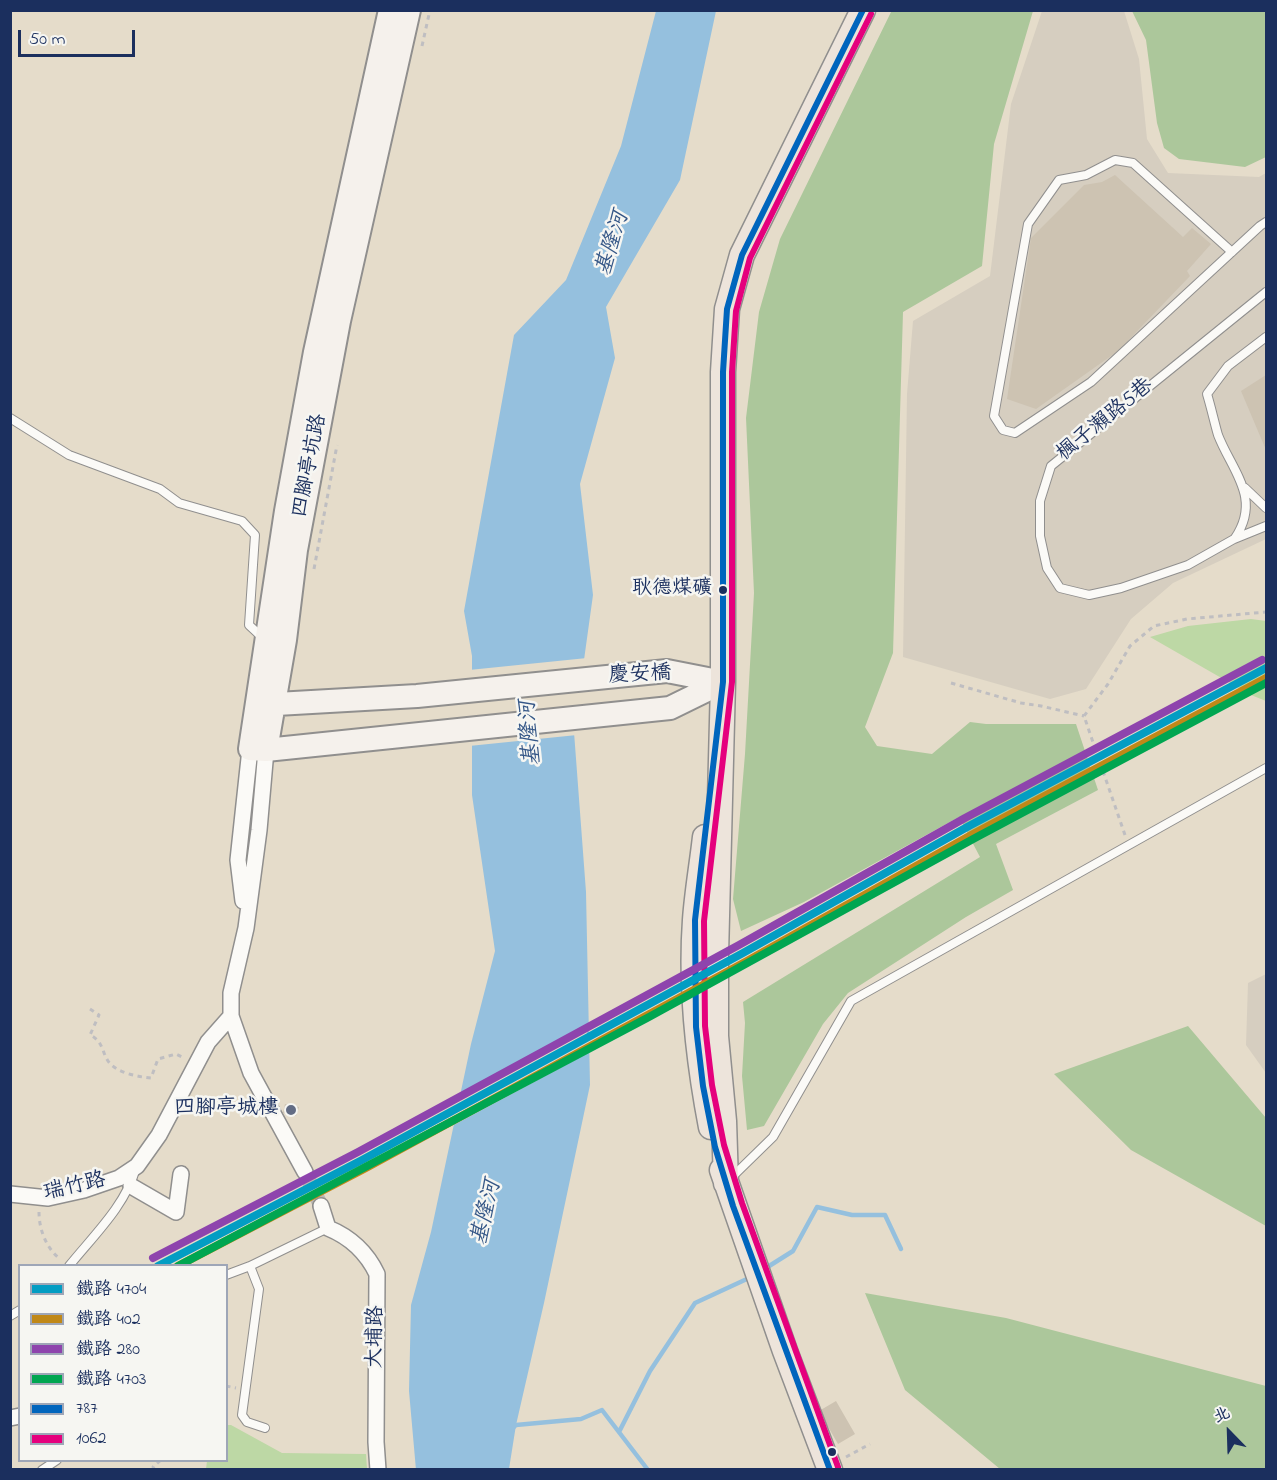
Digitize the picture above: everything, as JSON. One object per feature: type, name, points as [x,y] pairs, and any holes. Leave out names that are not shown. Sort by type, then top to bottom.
[{"type":"main road","points":[[829,1468],[726,1183],[724,1121],[716,1036],[723,682],[723,372],[727,309],[742,255],[862,10]]},
{"type":"street","name":"四腳亭坑路","points":[[265,705],[265,640],[286,511],[315,352],[390,10]]},
{"type":"street","name":"四腳亭坑路","points":[[231,1016],[231,993],[246,928],[259,830],[258,749],[265,705],[285,640],[296,550],[339,321],[409,10]]},
{"type":"street","name":"慶安橋","points":[[265,705],[417,696],[667,671],[723,682]]},
{"type":"street","name":"慶安橋","points":[[258,749],[670,708],[723,682]]},
{"type":"street","name":"瑞竹路","points":[[10,1194],[48,1198],[84,1190],[119,1178],[137,1166],[159,1135],[208,1042],[231,1016]]},
{"type":"street","points":[[231,1016],[250,1073],[304,1172]]},
{"type":"street","points":[[131,1186],[176,1212],[181,1174]]},
{"type":"street","points":[[321,1206],[328,1228]]},
{"type":"street","name":"大埔路","points":[[328,1228],[341,1233],[358,1247],[371,1261],[377,1274],[376,1442],[378,1470]]},
{"type":"lane","points":[[1232,252],[1132,163],[1115,160],[1086,175],[1059,180],[1028,224],[994,416],[1003,430],[1015,434],[1091,382],[1266,222]]},
{"type":"lane","name":"楓子瀨路5巷","points":[[1266,292],[1051,466],[1040,501],[1040,536],[1047,568],[1060,588],[1089,595],[1121,588],[1188,565],[1234,539],[1266,526]]},
{"type":"lane","points":[[1234,539],[1242,528],[1247,499],[1244,487],[1219,435],[1207,394],[1228,366],[1266,338]]},
{"type":"lane","points":[[10,418],[69,455],[159,489],[179,503],[242,521],[255,535],[249,625],[265,640]]},
{"type":"lane","points":[[1244,487],[1266,508]]},
{"type":"lane","points":[[726,1183],[773,1137],[851,1001],[1266,768]]},
{"type":"lane","name":"瑞竹路","points":[[71,1264],[111,1216],[131,1186],[137,1166]]},
{"type":"lane","points":[[228,1274],[328,1228]]},
{"type":"lane","points":[[250,1266],[259,1289],[242,1415],[247,1422],[265,1428]]},
{"type":"lane","points":[[42,1470],[55,1462]]},
{"type":"path","points":[[422,46],[430,10]]},
{"type":"path","points":[[314,574],[337,444]]},
{"type":"path","points":[[1084,716],[1108,684],[1130,646],[1154,626],[1187,619],[1266,612]]},
{"type":"path","points":[[951,683],[1021,703],[1084,716]]},
{"type":"path","points":[[1084,716],[1129,845]]},
{"type":"path","points":[[90,1009],[99,1015],[90,1035],[105,1050],[106,1059],[113,1068],[141,1077],[152,1077],[158,1059],[176,1054],[186,1059],[192,1072]]},
{"type":"path","points":[[40,1198],[39,1216],[44,1239],[61,1260]]},
{"type":"path","points":[[829,1468],[870,1444]]},
{"type":"shaded area","points":[[1042,11],[1124,11],[1139,59],[1147,139],[1168,173],[1259,177],[1266,173],[1266,539],[1173,583],[1131,619],[1086,689],[1050,699],[903,657],[907,394],[913,321],[990,276],[1011,104]]},
{"type":"shaded area","points":[[1266,974],[1266,1073],[1246,1045],[1248,983]]},
{"type":"green space","points":[[892,10],[1033,11],[994,144],[982,266],[903,312],[893,653],[865,727],[877,746],[932,754],[970,722],[1076,724],[1098,790],[996,844],[1013,890],[966,917],[848,993],[823,1024],[764,1126],[747,1130],[742,1076],[745,1023],[743,1002],[980,857],[959,817],[804,902],[741,931],[733,899],[745,754],[754,593],[746,418],[759,312],[780,239]]},
{"type":"green space","points":[[1132,11],[1266,11],[1266,157],[1245,167],[1179,159],[1164,148],[1157,123],[1146,40]]},
{"type":"green space","points":[[1251,619],[1266,621],[1266,701],[1251,695],[1150,637],[1188,626]]},
{"type":"green space","points":[[1188,1026],[1266,1118],[1266,1226],[1131,1150],[1054,1074]]},
{"type":"green space","points":[[865,1293],[1006,1318],[1266,1386],[1266,1469],[1000,1469],[905,1390]]},
{"type":"green space","points":[[228,1425],[231,1425],[282,1453],[366,1454],[367,1469],[206,1469],[207,1462],[228,1462]]},
{"type":"water","name":"基隆河","points":[[656,11],[716,11],[680,180],[606,307],[615,358],[580,484],[593,595],[574,732],[586,892],[590,1085],[516,1425],[509,1469],[416,1470],[409,1391],[411,1305],[431,1232],[471,1044],[495,951],[472,795],[472,656],[464,611],[514,335],[566,280],[621,146]]},
{"type":"pier","points":[[587,658],[577,735],[469,746],[469,670]]},
{"type":"pier","points":[[584,1027],[592,1042],[592,1051],[450,1127],[457,1096]]},
{"type":"building","points":[[1115,175],[1183,237],[1192,228],[1211,244],[1187,271],[1190,276],[1118,351],[1036,409],[1007,399],[1031,238],[1084,185],[1102,182]]},
{"type":"building","points":[[1266,375],[1266,450],[1241,391]]},
{"type":"building","name":"四腳亭城樓","points":[[285,1104],[299,1107],[296,1116],[283,1113]]},
{"type":"building","points":[[836,1401],[855,1434],[838,1444],[819,1411]]},
{"type":"waterway","points":[[766,1268],[793,1251],[817,1207],[852,1215],[885,1215],[901,1249]]},
{"type":"waterway","points":[[619,1432],[650,1371],[695,1303],[749,1278]]},
{"type":"waterway","points":[[513,1428],[516,1425],[581,1419],[602,1410],[648,1470]]},
{"type":"tunnel","points":[[305,1172],[321,1206]]},
{"type":"rail line","name":"280","points":[[153,1258],[358,1152],[739,945],[965,818],[1262,660]]},
{"type":"rail line","name":"4704","points":[[162,1264],[362,1160],[743,953],[969,826],[1266,668]]},
{"type":"rail line","name":"402","points":[[182,1264],[366,1168],[747,961],[973,834],[1266,678]]},
{"type":"rail line","name":"4703","points":[[182,1264],[649,1017],[975,838],[1266,683]]},
{"type":"transit line","name":"787","points":[[830,1470],[733,1206],[715,1147],[703,1086],[696,1027],[695,920],[723,682],[723,372],[727,309],[742,255],[863,10]]},
{"type":"transit line","name":"1062","points":[[838,1467],[742,1203],[724,1145],[712,1085],[705,1026],[704,921],[732,682],[732,372],[736,311],[750,258],[871,14]]},
{"type":"place","name":"耿德煤礦","points":[[723,590]]},
{"type":"place","name":"四腳亭城樓","points":[[291,1110]]}]
